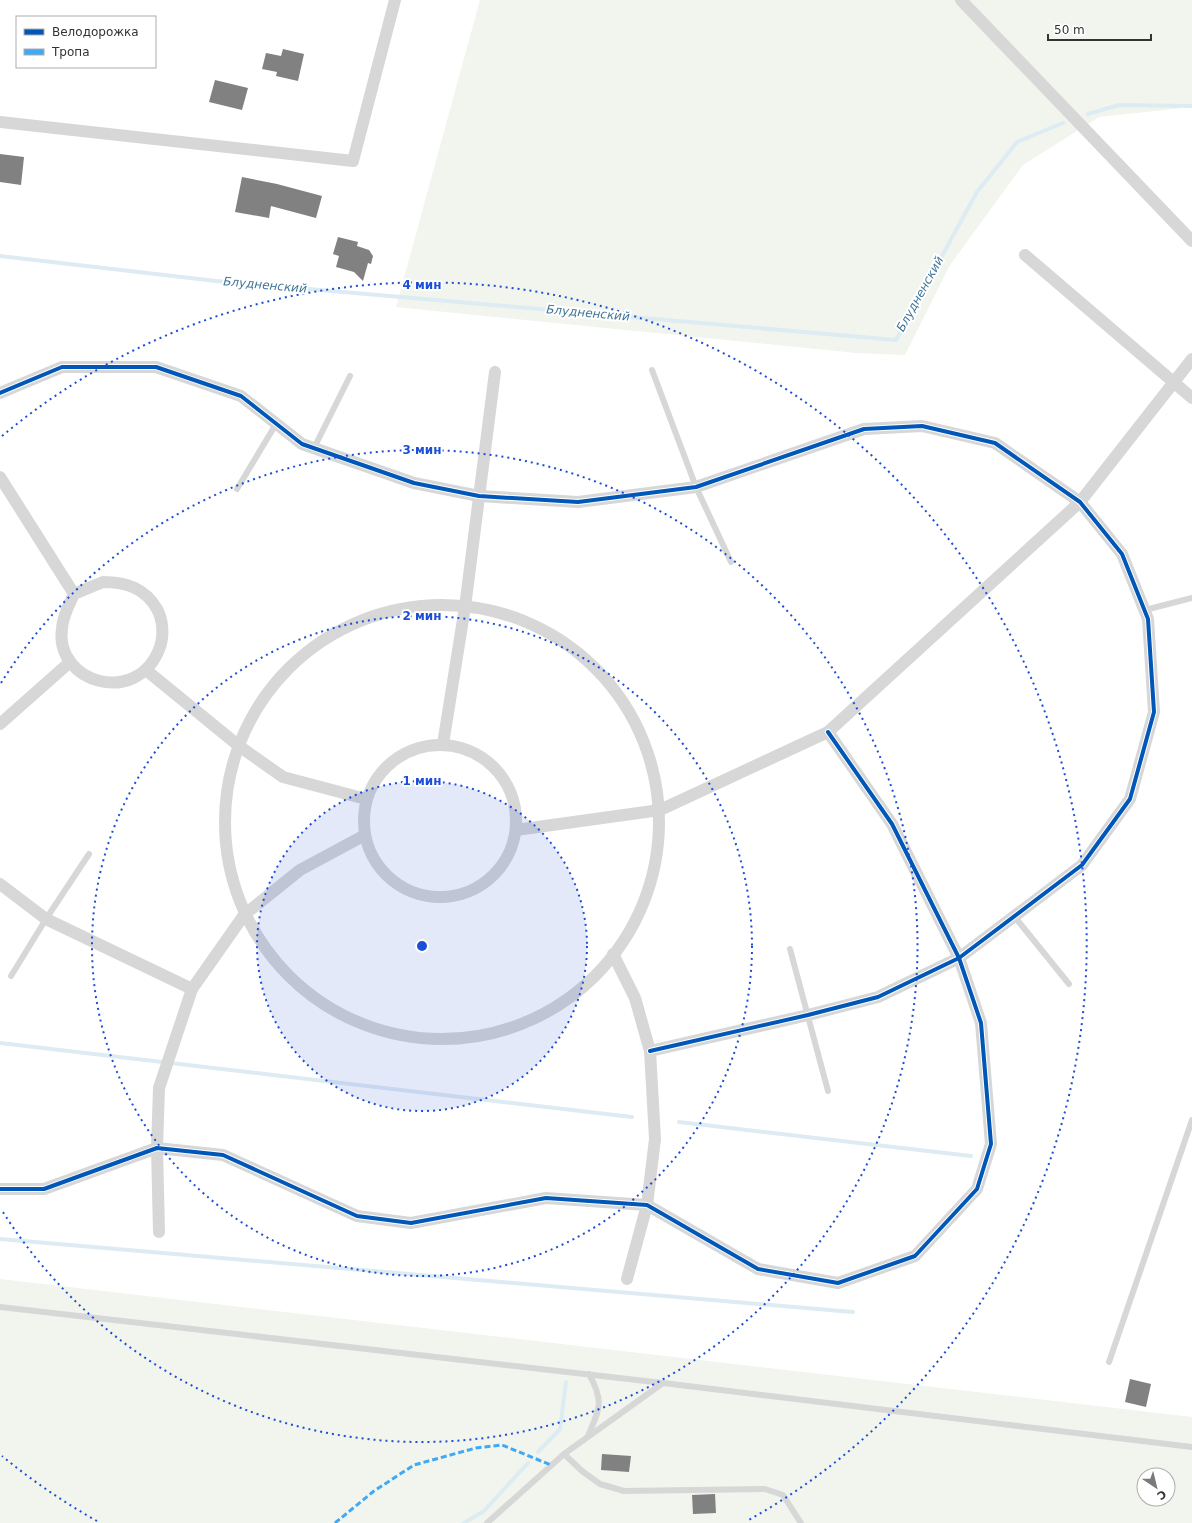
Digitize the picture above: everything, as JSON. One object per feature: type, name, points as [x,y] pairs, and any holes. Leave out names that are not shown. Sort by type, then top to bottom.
[{"type":"street","points":[[0,122],[353,161],[395,0]]},
{"type":"street","points":[[961,0],[1192,241]]},
{"type":"street","points":[[1025,255],[1175,381],[1192,398]]},
{"type":"street","points":[[516,830],[660,810],[828,732],[1080,502],[1192,359]]},
{"type":"street","points":[[0,393],[62,367],[156,367],[241,396],[302,444],[414,483],[479,496],[578,502],[696,487],[864,429],[922,426],[995,443],[1080,502],[1122,554],[1145,610],[1148,619],[1154,712],[1130,799],[1082,865],[959,958],[878,997],[808,1015],[650,1050]]},
{"type":"street","points":[[443,744],[465,607],[495,372]]},
{"type":"street","points":[[0,478],[74,594]]},
{"type":"street","points":[[104,582],[120,582],[135,587],[148,597],[158,610],[162,626],[162,642],[156,657],[146,670],[132,679],[115,683],[98,681],[82,674],[70,662],[63,646],[61,629],[65,613],[74,594],[104,582]]},
{"type":"street","points":[[423,604],[493,609],[557,636],[610,682],[646,742],[660,810],[654,876],[627,938],[584,988],[527,1023],[462,1040],[396,1036],[333,1012],[281,970],[244,915],[224,848],[227,778],[239,746],[252,713],[296,659],[355,621],[423,604]]},
{"type":"street","points":[[0,724],[70,662]]},
{"type":"street","points":[[146,670],[239,746],[283,777],[366,799]]},
{"type":"street","points":[[0,1189],[44,1189],[157,1148],[223,1155],[357,1216],[411,1222],[546,1198],[647,1205],[758,1269],[838,1283],[915,1256],[977,1189],[991,1144],[981,1023],[959,958],[892,824],[828,732]]},
{"type":"street","points":[[443,744],[467,749],[489,762],[506,781],[515,804],[516,830],[509,854],[495,875],[474,890],[450,897],[424,896],[401,887],[382,871],[368,849],[363,824],[366,799],[377,777],[395,759],[418,747],[443,744]]},
{"type":"street","points":[[159,1232],[157,1148],[159,1088],[192,989],[244,915],[300,870],[365,835]]},
{"type":"street","points":[[0,884],[46,919],[192,989]]},
{"type":"street","points":[[613,954],[635,998],[650,1050],[655,1139],[647,1205],[627,1279]]},
{"type":"lane","points":[[652,370],[696,487],[731,562]]},
{"type":"lane","points":[[314,448],[350,376]]},
{"type":"lane","points":[[238,489],[276,424]]},
{"type":"lane","points":[[1145,610],[1192,598]]},
{"type":"lane","points":[[11,976],[46,919],[89,854]]},
{"type":"lane","points":[[1014,916],[1069,984]]},
{"type":"lane","points":[[790,949],[828,1091]]},
{"type":"lane","points":[[1109,1362],[1192,1120]]},
{"type":"lane","points":[[0,1307],[590,1374],[1192,1447]]},
{"type":"lane","points":[[588,1436],[600,1406],[596,1386],[590,1374]]},
{"type":"lane","points":[[487,1523],[564,1454],[663,1383]]},
{"type":"lane","points":[[564,1454],[582,1472],[600,1484],[624,1491],[765,1489],[782,1495],[802,1523]]},
{"type":"shaded area","points":[[480,0],[1192,0],[1192,107],[1099,117],[1023,165],[950,265],[905,355],[856,353],[396,307]]},
{"type":"shaded area","points":[[0,1279],[1192,1417],[1192,1523],[0,1523]]},
{"type":"building","points":[[283,49],[304,54],[298,81],[276,76],[277,72],[262,69],[266,53],[281,56]]},
{"type":"building","points":[[215,80],[248,88],[242,110],[209,102]]},
{"type":"building","points":[[0,154],[24,157],[21,185],[0,182]]},
{"type":"building","points":[[242,177],[277,184],[322,196],[316,218],[271,206],[269,218],[235,212]]},
{"type":"building","points":[[338,237],[358,242],[357,246],[369,250],[373,256],[371,264],[368,263],[363,281],[354,272],[336,267],[339,256],[333,254]]},
{"type":"building","points":[[1130,1379],[1151,1384],[1146,1407],[1125,1402]]},
{"type":"building","points":[[602,1454],[631,1456],[629,1472],[601,1470]]},
{"type":"building","points":[[715,1494],[716,1513],[693,1514],[692,1495]]},
{"type":"waterway","name":"Блудненский","points":[[1088,114],[1119,105],[1192,106]]},
{"type":"waterway","name":"Блудненский","points":[[0,256],[216,281],[896,340],[977,192],[1017,142],[1063,123]]},
{"type":"waterway","points":[[0,1043],[632,1117]]},
{"type":"waterway","points":[[679,1122],[971,1156]]},
{"type":"waterway","points":[[0,1239],[853,1312]]},
{"type":"waterway","points":[[538,1452],[560,1429],[566,1382]]},
{"type":"waterway","points":[[464,1523],[484,1511],[528,1463]]},
{"type":"marked path","points":[[335,1523],[374,1491],[414,1465],[476,1448],[502,1445],[551,1465]]},
{"type":"cycle path","points":[[0,393],[62,367],[156,367],[241,396],[302,444],[414,483],[479,496],[578,502],[696,487],[864,429],[922,426],[995,443],[1080,502],[1122,554],[1148,619],[1154,712],[1130,799],[1082,865],[959,958],[878,997],[808,1015],[650,1051]]},
{"type":"cycle path","points":[[0,1189],[44,1189],[157,1148],[223,1155],[357,1216],[411,1223],[546,1198],[647,1205],[758,1269],[838,1283],[915,1256],[977,1189],[991,1144],[981,1023],[959,958],[892,824],[828,732]]}]
